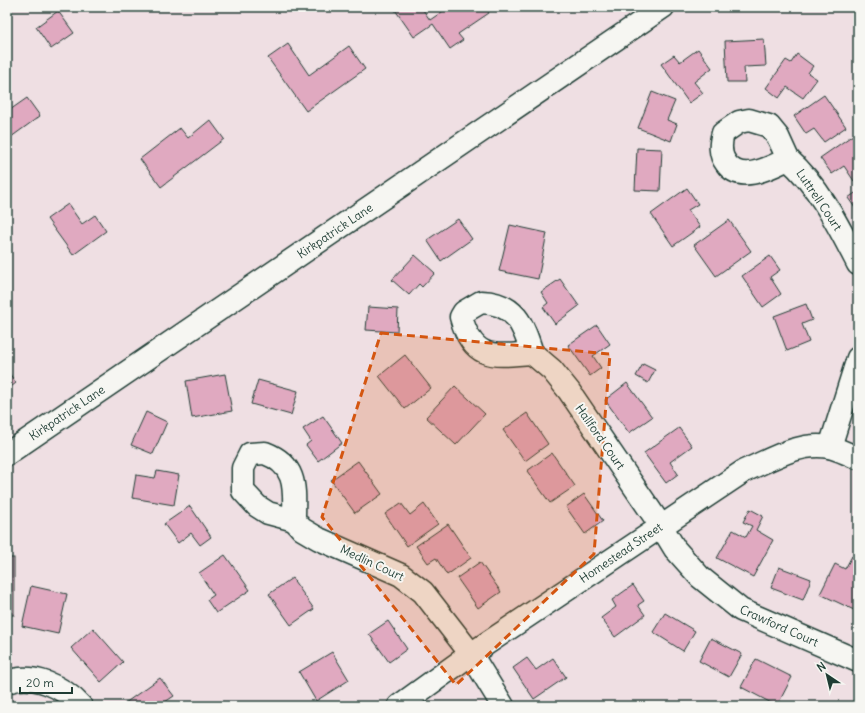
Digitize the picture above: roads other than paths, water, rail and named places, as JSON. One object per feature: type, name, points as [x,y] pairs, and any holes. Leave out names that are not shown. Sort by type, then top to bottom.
[{"type":"street","name":"Kirkpatrick Lane","points":[[7,454],[662,7]]},
{"type":"street","name":"Luttrell Court","points":[[788,159],[802,171],[827,208],[858,264]]},
{"type":"street","name":"Hallford Court","points":[[532,353],[552,370],[569,391],[661,526]]},
{"type":"street","points":[[830,447],[858,358]]},
{"type":"street","name":"Homestead Street","points":[[399,706],[472,654],[744,471],[788,451],[811,445],[830,447],[858,458]]},
{"type":"street","name":"Medlin Court","points":[[294,520],[302,528],[319,539],[401,575],[423,592],[472,654],[503,706]]},
{"type":"street","name":"Crawford Court","points":[[661,526],[675,549],[700,577],[741,610],[858,661]]},
{"type":"street","points":[[7,682],[33,680],[52,684],[73,697],[81,706]]}]
